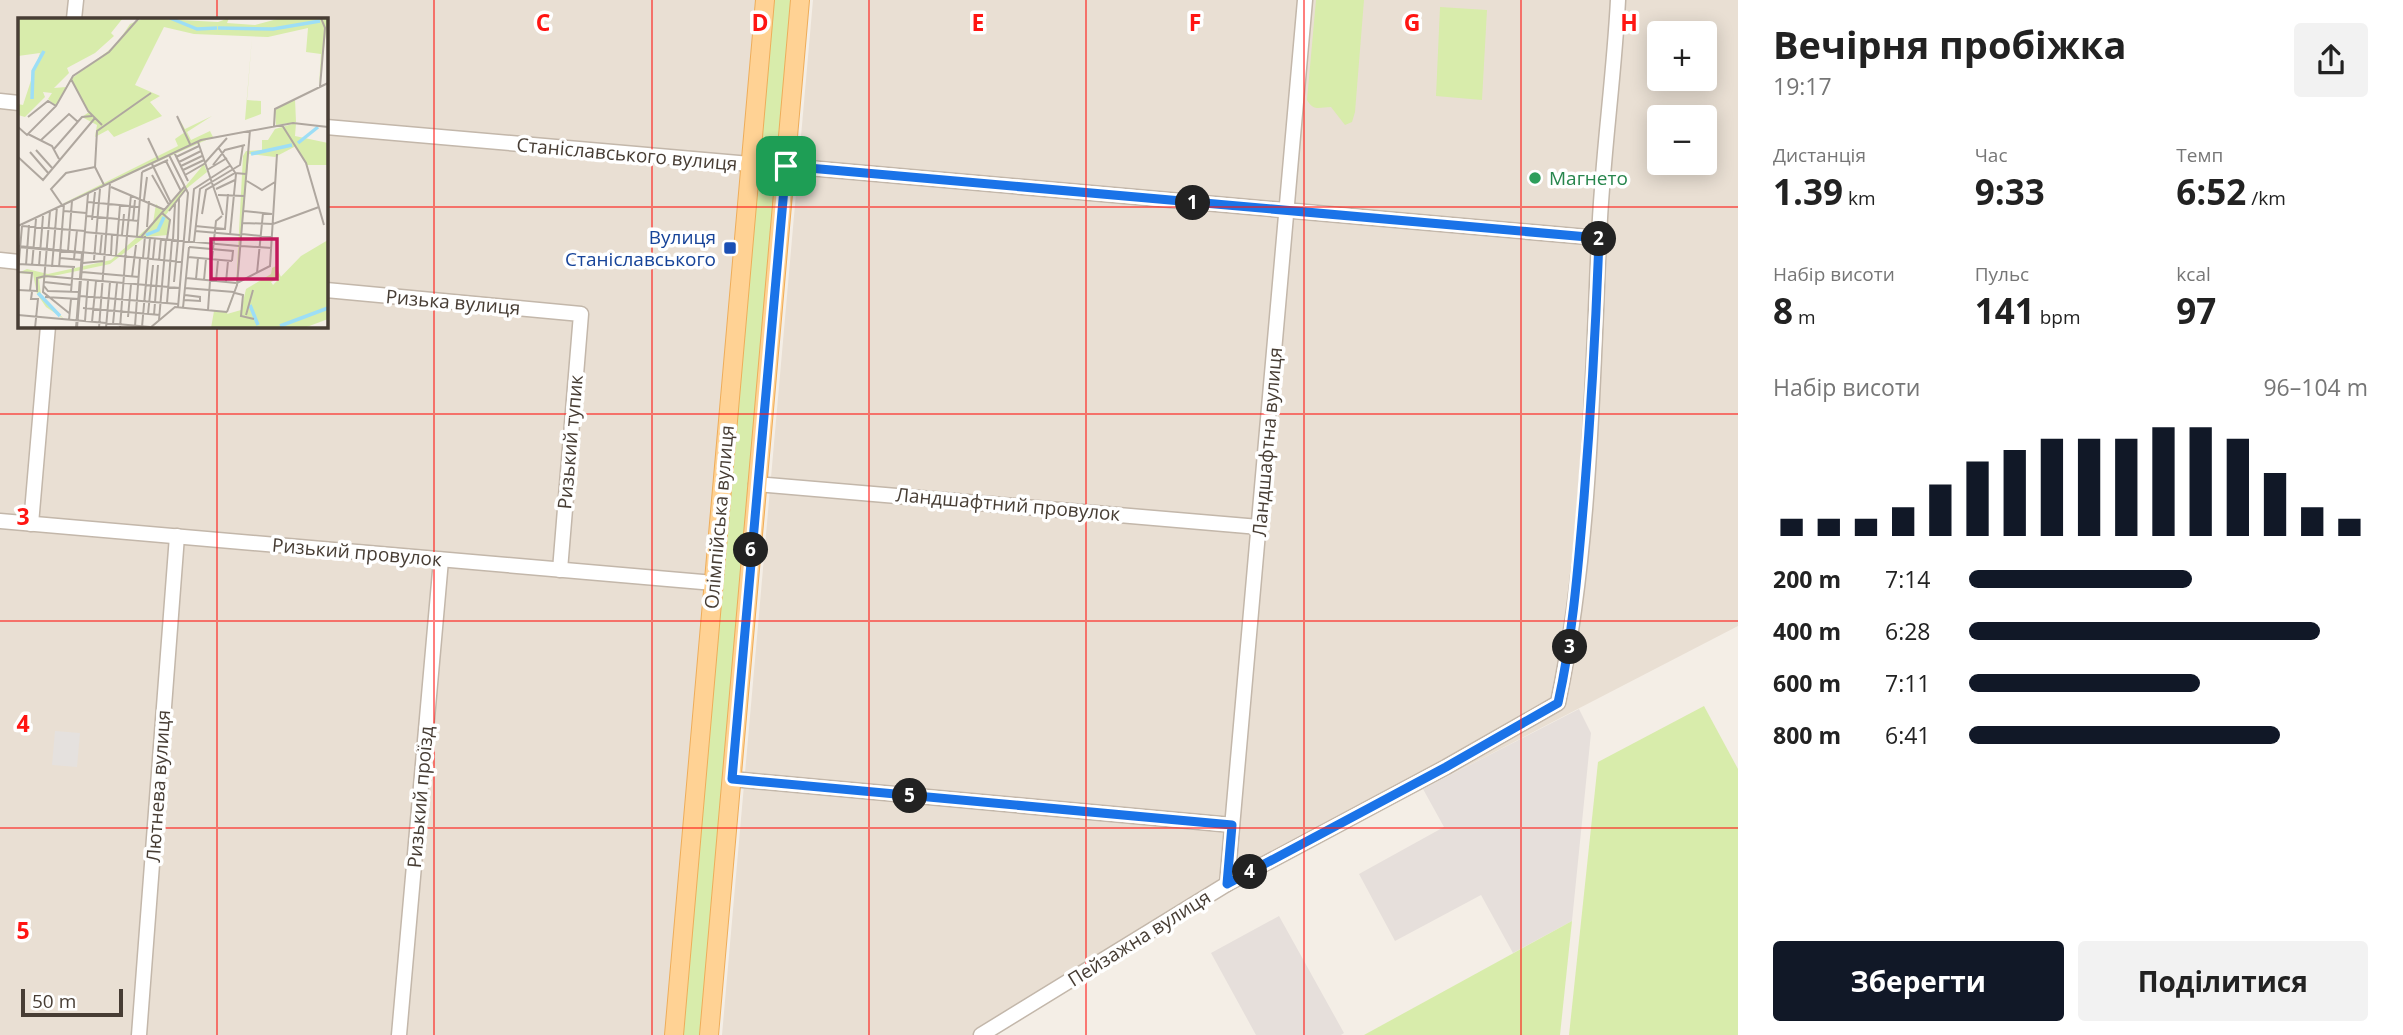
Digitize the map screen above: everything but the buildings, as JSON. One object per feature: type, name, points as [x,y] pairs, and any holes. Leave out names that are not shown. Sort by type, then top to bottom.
[{"type":"main road","name":"Олімпійська вулиця","points":[[674,1035],[765,0]]},
{"type":"main road","name":"Олімпійська вулиця","points":[[709,1035],[800,0]]},
{"type":"main road","name":"Станіславського вулиця","points":[[750,164],[786,166]]},
{"type":"street","points":[[74,18],[76,0]]},
{"type":"street","name":"Ландшафтна вулиця","points":[[1227,884],[1305,0]]},
{"type":"street","points":[[1599,238],[1618,0]]},
{"type":"street","points":[[0,101],[18,103]]},
{"type":"street","name":"Станіславського вулиця","points":[[327,127],[750,164]]},
{"type":"street","name":"Станіславського вулиця","points":[[786,166],[1599,238]]},
{"type":"street","name":"Пейзажна вулиця","points":[[981,1035],[1227,884],[1446,767],[1558,703],[1571,642],[1579,563],[1595,361],[1599,238]]},
{"type":"street","points":[[0,260],[18,262]]},
{"type":"street","name":"Ризька вулиця","points":[[327,290],[581,314]]},
{"type":"street","name":"Ризький тупик","points":[[560,570],[581,314]]},
{"type":"street","points":[[31,524],[48,327]]},
{"type":"street","name":"Ландшафтний провулок","points":[[756,484],[1259,527]]},
{"type":"street","name":"Ризький провулок","points":[[0,521],[714,583]]},
{"type":"street","name":"Лютнева вулиця","points":[[139,1035],[177,536]]},
{"type":"street","name":"Ризький проїзд","points":[[399,1035],[441,560]]},
{"type":"street","points":[[732,779],[1232,825]]},
{"type":"shaded area","points":[[0,0],[765,0],[672,1035],[0,1035]]},
{"type":"shaded area","points":[[813,0],[1738,0],[1738,626],[1232,888],[993,1035],[722,1035]]},
{"type":"shaded area","points":[[1579,709],[1591,733],[1572,921],[1513,953],[1481,895],[1395,941],[1359,874],[1444,827],[1423,789]]},
{"type":"shaded area","points":[[55,731],[80,733],[77,767],[52,765]]},
{"type":"shaded area","points":[[1279,916],[1344,1033],[1341,1035],[1256,1035],[1211,953]]},
{"type":"green space","points":[[764,0],[800,0],[708,1035],[673,1035]]},
{"type":"green space","points":[[1316,0],[1364,0],[1355,112],[1352,122],[1345,125],[1331,107],[1315,107],[1307,100]]},
{"type":"green space","points":[[1440,7],[1487,10],[1482,100],[1436,96]]},
{"type":"green space","points":[[1704,706],[1738,769],[1738,1035],[1569,1035],[1598,762]]},
{"type":"green space","points":[[1572,921],[1560,1035],[1364,1035]]},
{"type":"place","name":"Магнето","points":[[1535,178]]},
{"type":"place","name":"Вулиця Станіславського","points":[[730,248]]},
{"type":"route","points":[[786,166],[1599,238],[1595,361],[1579,563],[1571,642],[1558,703],[1446,767],[1374,803],[1227,884],[1232,825],[732,779],[786,166]]}]
